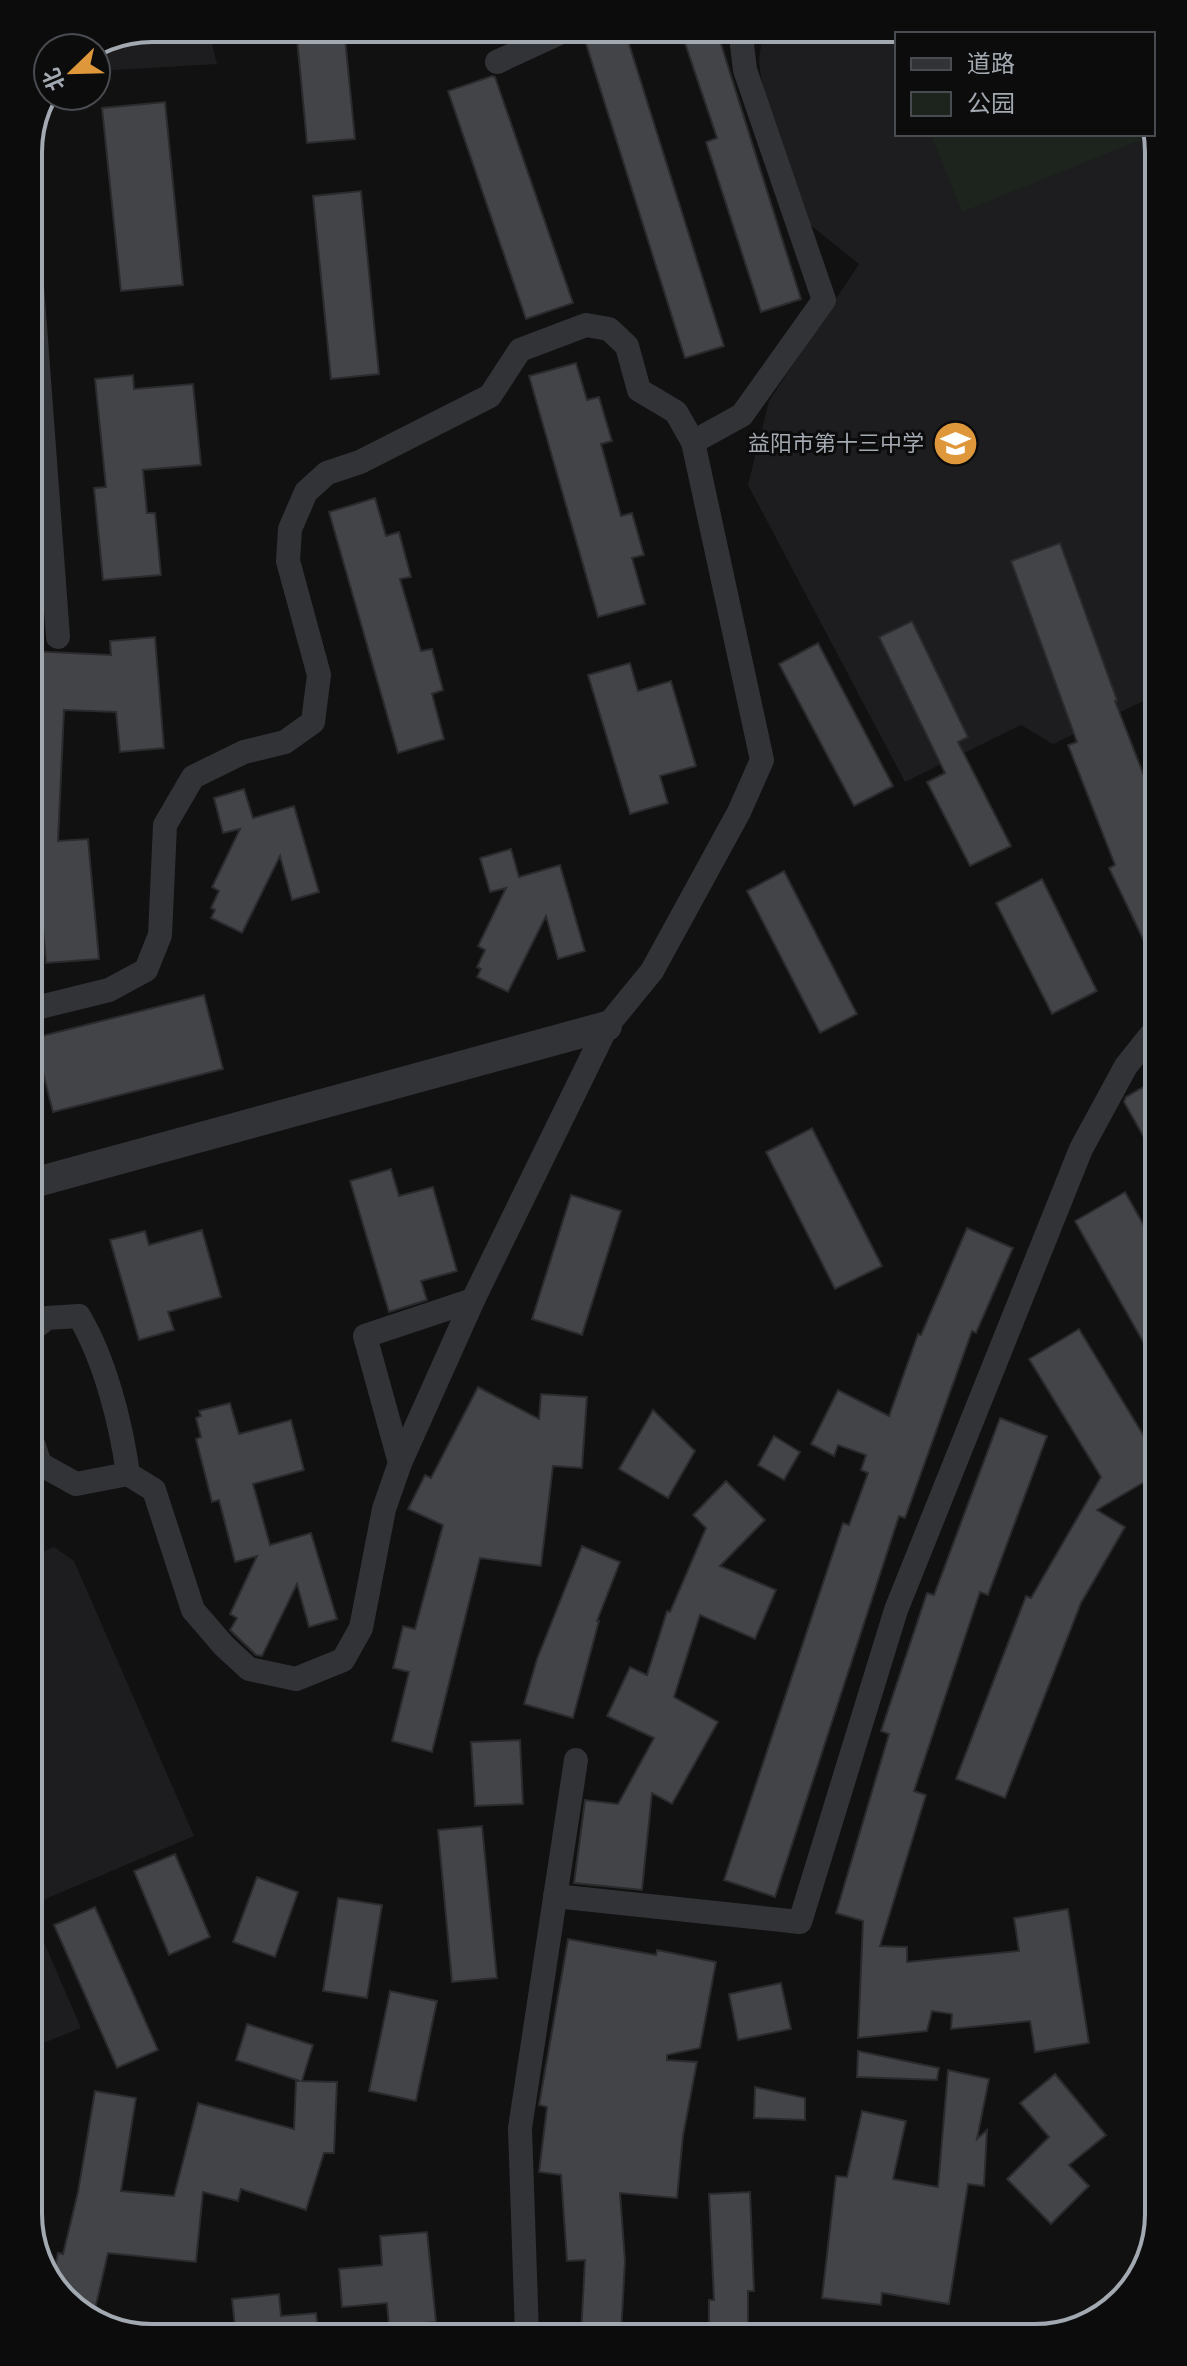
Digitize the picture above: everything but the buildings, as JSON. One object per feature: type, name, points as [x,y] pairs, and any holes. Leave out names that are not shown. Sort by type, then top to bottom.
[{"type":"street","points":[[497,62],[540,42]]},
{"type":"street","points":[[693,442],[742,415],[824,300],[745,70],[742,42]]},
{"type":"street","points":[[42,1007],[109,990],[146,970],[160,935],[165,825],[193,777],[244,752],[285,742],[313,722],[319,675],[288,561],[290,529],[306,492],[327,473],[360,462],[490,396],[520,350],[586,325],[609,329],[627,346],[639,390],[676,412],[693,442],[762,760],[739,812],[652,971],[607,1026],[473,1300],[400,1463],[384,1509],[361,1628],[343,1660],[296,1679],[249,1669],[193,1610],[154,1490],[128,1474],[76,1484],[42,1465]]},
{"type":"street","points":[[42,465],[58,637]]},
{"type":"street","points":[[42,1181],[607,1026]]},
{"type":"street","points":[[555,1896],[800,1922],[896,1610],[1081,1149],[1126,1066],[1145,1042]]},
{"type":"street","points":[[400,1463],[365,1336],[473,1300]]},
{"type":"street","points":[[42,1322],[47,1318],[79,1316],[94,1341],[124,1446],[128,1474]]},
{"type":"street","points":[[527,2324],[520,2128],[576,1760]]},
{"type":"shaded area","points":[[212,42],[217,64],[112,70],[112,50],[138,43]]},
{"type":"shaded area","name":"益阳市第十三中学","points":[[761,42],[895,42],[895,136],[1143,136],[1145,700],[1053,744],[1021,725],[905,782],[748,485],[769,401],[859,264],[809,224],[768,131],[759,61]]},
{"type":"shaded area","points":[[54,1547],[74,1561],[194,1836],[42,1900],[42,1552]]},
{"type":"shaded area","points":[[42,1938],[81,2028],[42,2044]]},
{"type":"green space","points":[[932,136],[1143,136],[1144,139],[962,212]]},
{"type":"place","name":"益阳市第十三中学","points":[[955,443]]}]
